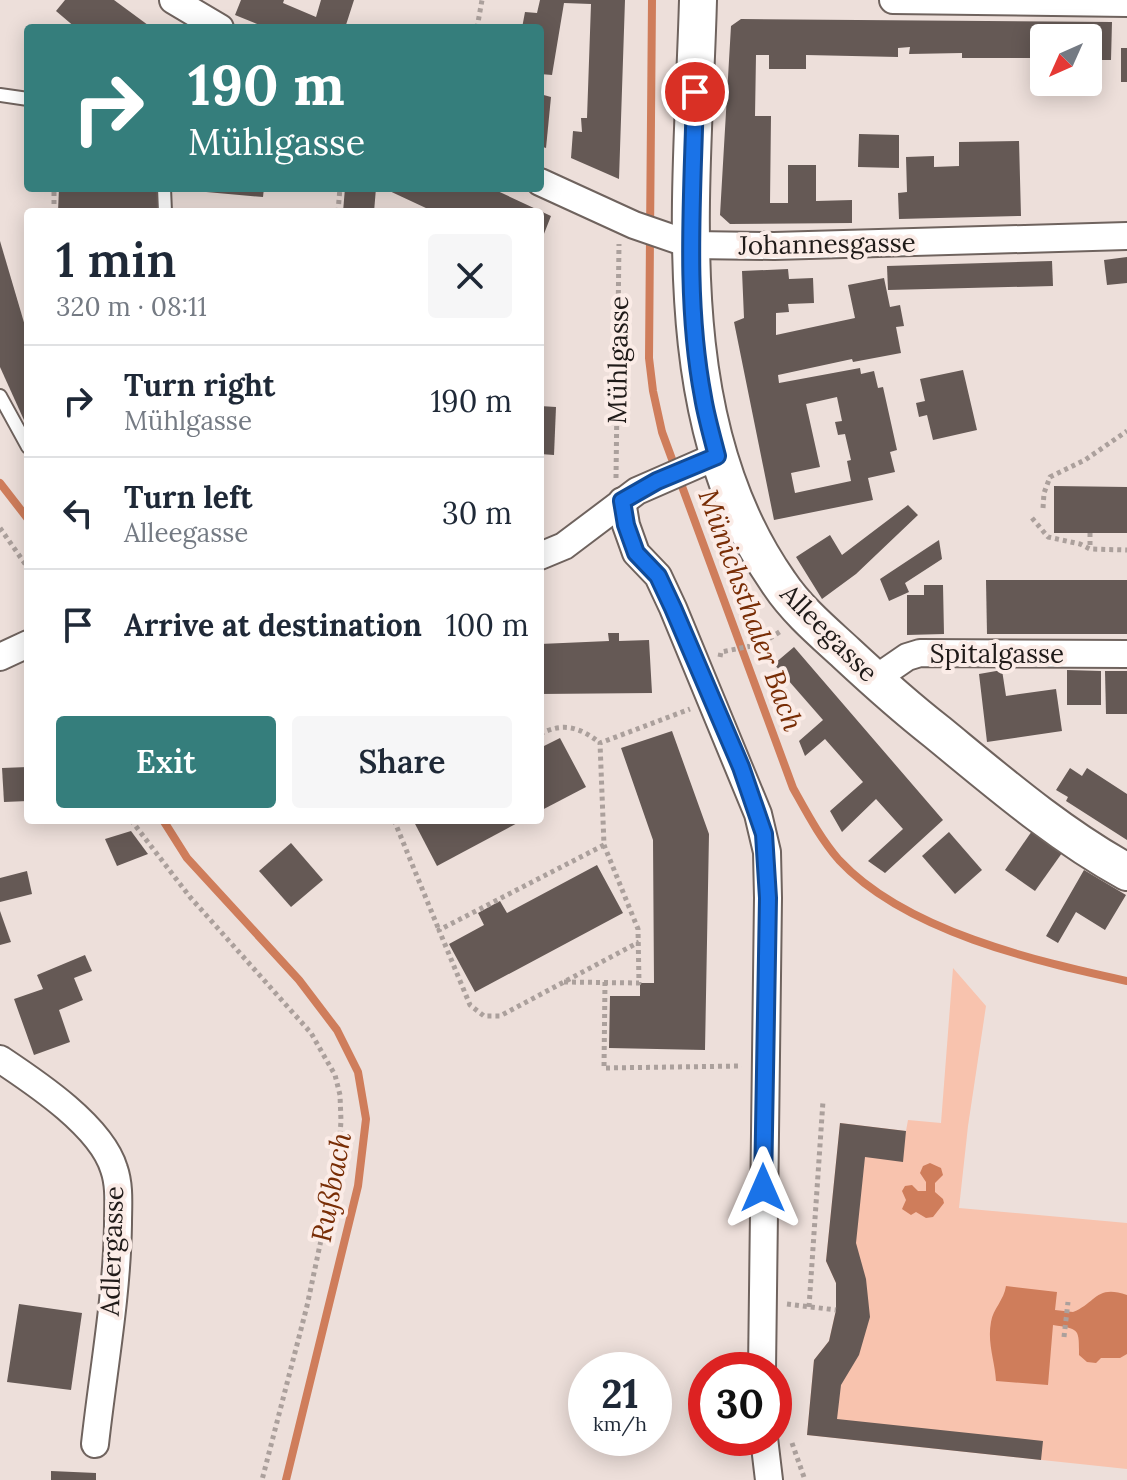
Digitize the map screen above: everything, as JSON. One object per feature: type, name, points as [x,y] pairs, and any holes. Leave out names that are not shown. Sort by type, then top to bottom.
[{"type":"street","points":[[173,0],[212,20]]},
{"type":"street","name":"Alleegasse","points":[[698,0],[680,241],[702,396],[705,461],[780,585],[805,616],[875,679],[1027,805],[1080,844],[1127,872]]},
{"type":"street","points":[[893,0],[1127,3]]},
{"type":"street","name":"Johannesgasse","points":[[544,184],[626,222],[680,241],[774,246],[1127,236]]},
{"type":"street","points":[[544,554],[564,546],[622,501],[657,481],[705,461]]},
{"type":"street","points":[[622,501],[636,553],[658,576],[758,814],[765,843],[768,898],[762,1352]]},
{"type":"street","points":[[0,657],[24,646]]},
{"type":"street","name":"Spitalgasse","points":[[875,679],[907,657],[920,653],[1127,654]]},
{"type":"street","name":"Adlergasse","points":[[0,1059],[69,1112],[102,1147],[114,1167],[118,1189],[117,1252],[95,1444]]},
{"type":"street","points":[[766,1456],[769,1480]]},
{"type":"lane","points":[[0,95],[24,98]]},
{"type":"lane","points":[[0,396],[24,440]]},
{"type":"path","points":[[478,24],[482,0]]},
{"type":"path","name":"Mühlgasse","points":[[622,501],[616,478],[626,222]]},
{"type":"path","points":[[1043,508],[1050,477],[1085,460],[1127,431]]},
{"type":"path","points":[[1032,518],[1048,537],[1090,549],[1127,550]]},
{"type":"path","points":[[0,528],[24,562]]},
{"type":"path","points":[[1090,533],[1090,549]]},
{"type":"path","points":[[726,650],[761,644]]},
{"type":"path","points":[[600,743],[712,701]]},
{"type":"path","points":[[544,732],[569,726],[585,731],[600,743],[604,845],[638,929],[639,942],[639,983],[563,982]]},
{"type":"path","points":[[134,824],[190,897],[311,1033],[335,1075],[340,1095],[338,1160],[307,1306],[262,1480]]},
{"type":"path","points":[[396,824],[470,1005],[484,1016],[500,1016],[639,942]]},
{"type":"path","points":[[439,930],[604,845]]},
{"type":"path","points":[[605,982],[604,1068],[764,1066]]},
{"type":"path","points":[[809,1307],[823,1101]]},
{"type":"path","points":[[762,1299],[836,1310]]},
{"type":"path","points":[[1064,1337],[1068,1302]]},
{"type":"shaded area","points":[[953,968],[986,1006],[959,1208],[1127,1223],[1127,1469],[807,1435],[814,1360],[829,1341],[836,1310],[836,1283],[826,1261],[840,1123],[906,1131],[908,1120],[941,1123]]},
{"type":"shaded area","points":[[930,1163],[941,1168],[943,1175],[935,1183],[935,1192],[944,1203],[933,1217],[926,1218],[916,1212],[911,1215],[902,1209],[906,1200],[902,1191],[905,1186],[912,1185],[918,1191],[926,1191],[926,1182],[920,1173],[923,1166]]},
{"type":"shaded area","points":[[1006,1286],[1057,1292],[1055,1310],[1073,1312],[1102,1293],[1127,1295],[1127,1354],[1120,1358],[1101,1358],[1096,1363],[1087,1362],[1079,1355],[1076,1332],[1053,1325],[1048,1385],[996,1381],[990,1330],[992,1317]]},
{"type":"building","points":[[65,0],[114,0],[147,24],[71,24],[56,11]]},
{"type":"building","points":[[241,0],[284,0],[283,3],[316,17],[321,0],[354,0],[346,24],[257,24],[235,15]]},
{"type":"building","points":[[540,0],[625,0],[619,179],[571,158],[573,131],[582,132],[581,118],[587,118],[591,4],[564,3],[552,75],[544,74],[544,24],[523,24],[525,12],[537,13]]},
{"type":"building","points":[[741,19],[1112,22],[1111,60],[1102,60],[1102,24],[1030,24],[1030,58],[962,58],[962,53],[909,54],[910,47],[898,48],[898,57],[806,55],[806,69],[769,69],[769,55],[756,55],[755,116],[771,116],[770,203],[788,203],[788,165],[816,165],[816,201],[852,200],[852,223],[730,224],[720,215],[731,26]]},
{"type":"building","points":[[1121,48],[1127,48],[1127,82],[1121,82]]},
{"type":"building","points":[[544,95],[551,97],[544,147]]},
{"type":"building","points":[[859,134],[899,135],[899,168],[858,167]]},
{"type":"building","points":[[1019,141],[1021,216],[899,219],[898,193],[907,192],[906,157],[934,156],[934,167],[959,166],[959,142]]},
{"type":"building","points":[[59,192],[161,192],[160,208],[58,208]]},
{"type":"building","points":[[206,192],[264,192],[263,197]]},
{"type":"building","points":[[345,192],[376,192],[374,208],[343,208]]},
{"type":"building","points":[[392,192],[500,192],[534,208],[426,208]]},
{"type":"building","points":[[544,213],[551,216],[544,234]]},
{"type":"building","points":[[0,241],[24,322],[24,420],[0,367]]},
{"type":"building","points":[[1127,257],[1127,283],[1107,285],[1104,260]]},
{"type":"building","points":[[1052,261],[1053,286],[888,290],[887,266]]},
{"type":"building","points":[[788,269],[789,279],[813,278],[814,303],[788,304],[789,312],[776,313],[776,335],[855,318],[848,285],[884,278],[890,307],[900,305],[904,326],[896,327],[901,353],[853,362],[852,359],[778,375],[779,383],[860,368],[861,374],[874,371],[878,388],[883,387],[897,450],[890,452],[895,472],[868,478],[873,500],[774,520],[734,322],[744,318],[742,271]],"holes":[[[837,397],[842,421],[835,422],[838,435],[845,434],[851,460],[847,461],[851,481],[795,493],[791,473],[820,467],[806,404]]]},
{"type":"building","points":[[963,370],[977,430],[933,440],[927,415],[919,417],[916,403],[925,401],[920,379]]},
{"type":"building","points":[[544,406],[556,407],[554,455],[544,454]]},
{"type":"building","points":[[1054,486],[1127,487],[1127,533],[1054,533]]},
{"type":"building","points":[[908,505],[918,515],[856,574],[822,599],[796,557],[830,535],[842,555]]},
{"type":"building","points":[[939,540],[942,559],[905,583],[909,592],[889,601],[880,579]]},
{"type":"building","points":[[986,580],[1127,580],[1127,634],[987,634]]},
{"type":"building","points":[[924,585],[943,585],[944,634],[907,635],[907,595],[924,595]]},
{"type":"building","points":[[608,633],[619,633],[619,641],[649,640],[652,693],[544,694],[544,644],[609,641]]},
{"type":"building","points":[[794,647],[943,820],[885,873],[868,861],[903,829],[876,799],[842,832],[830,811],[863,782],[825,739],[805,756],[799,741],[823,720],[774,664]]},
{"type":"building","points":[[1002,670],[1006,696],[1056,689],[1062,731],[987,742],[979,674]]},
{"type":"building","points":[[1067,670],[1101,671],[1101,705],[1067,705]]},
{"type":"building","points":[[1105,671],[1127,671],[1127,714],[1106,714]]},
{"type":"building","points":[[672,731],[709,834],[705,1050],[609,1048],[610,996],[640,996],[640,983],[654,983],[653,840],[621,748]]},
{"type":"building","points":[[560,738],[586,787],[544,809],[544,746]]},
{"type":"building","points":[[24,767],[24,801],[4,802],[2,768]]},
{"type":"building","points":[[1070,768],[1082,776],[1087,768],[1127,794],[1127,840],[1066,801],[1068,797],[1056,790]]},
{"type":"building","points":[[415,824],[516,824],[437,866]]},
{"type":"building","points":[[131,831],[148,854],[117,866],[105,839]]},
{"type":"building","points":[[1032,831],[1062,853],[1035,891],[1005,870]]},
{"type":"building","points":[[949,832],[982,870],[955,894],[922,856]]},
{"type":"building","points":[[291,843],[323,880],[291,907],[259,871]]},
{"type":"building","points":[[597,865],[623,913],[475,992],[449,944],[484,925],[478,913],[500,901],[507,913]]},
{"type":"building","points":[[1084,870],[1126,895],[1105,930],[1076,912],[1058,943],[1046,936]]},
{"type":"building","points":[[27,871],[32,894],[0,902],[0,878]]},
{"type":"building","points":[[0,911],[11,942],[0,945]]},
{"type":"building","points":[[85,955],[92,971],[74,978],[83,1000],[59,1010],[70,1042],[34,1055],[14,999],[43,989],[37,975]]},
{"type":"building","points":[[840,1123],[906,1131],[903,1162],[865,1157],[856,1243],[866,1279],[870,1317],[859,1355],[841,1385],[837,1419],[1043,1441],[1041,1460],[807,1435],[814,1360],[829,1341],[836,1310],[836,1283],[826,1261]]},
{"type":"building","points":[[19,1304],[82,1313],[71,1390],[7,1382]]},
{"type":"building","points":[[51,1471],[96,1473],[96,1480],[51,1480]]},
{"type":"waterway","name":"Münichsthaler Bach","points":[[652,0],[649,358],[653,391],[662,432],[793,788],[839,860],[867,885],[899,906],[973,940],[1052,964],[1127,981]]},
{"type":"waterway","name":"Rußbach","points":[[0,483],[24,514]]},
{"type":"waterway","name":"Rußbach","points":[[166,824],[187,858],[299,980],[337,1030],[358,1072],[366,1119],[358,1186],[286,1480]]},
{"type":"route","points":[[695,92],[692,245],[696,337],[702,396],[717,456],[657,481],[622,501],[636,553],[658,576],[673,608],[741,767],[764,834],[768,898],[763,1188]]}]
